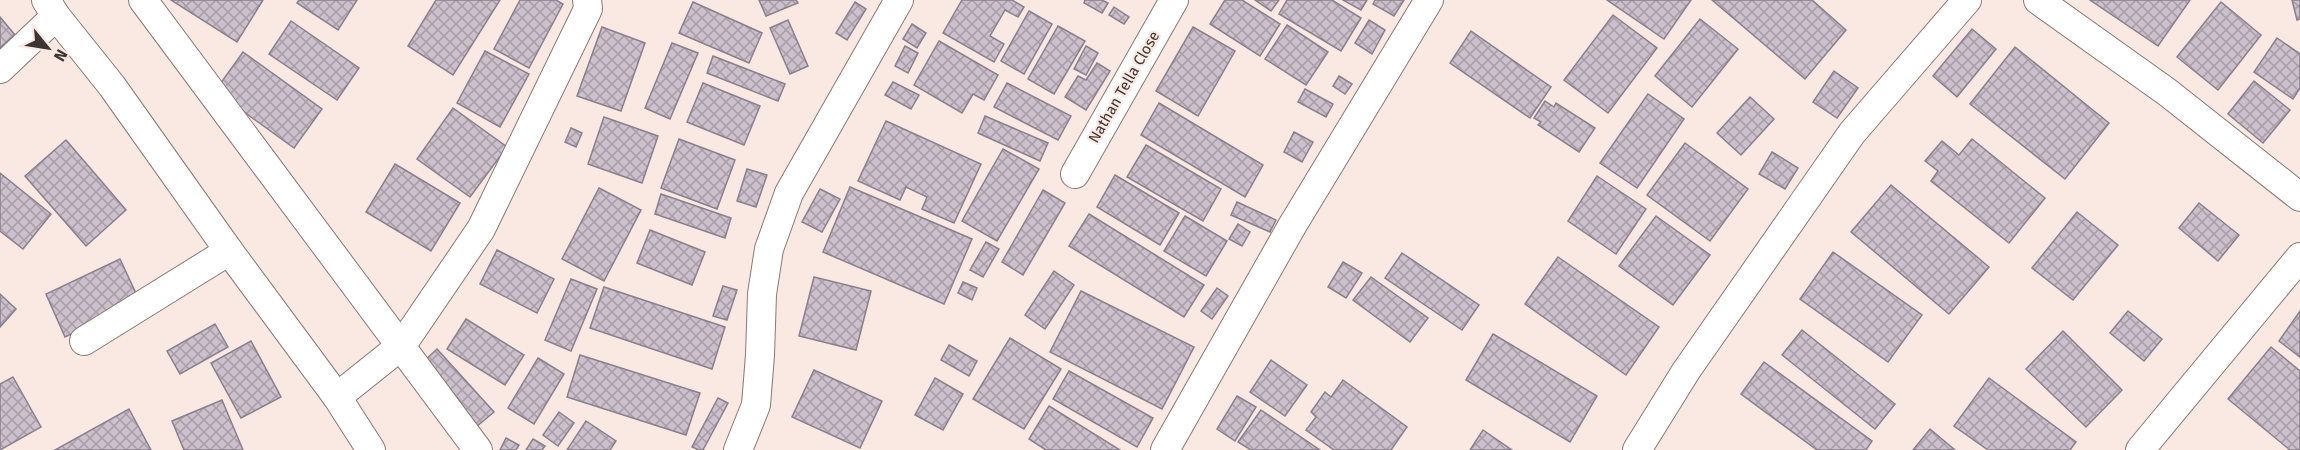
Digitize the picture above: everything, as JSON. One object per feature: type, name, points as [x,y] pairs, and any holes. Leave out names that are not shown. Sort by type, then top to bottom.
[{"type":"street","points":[[143,0],[478,450]]},
{"type":"street","points":[[337,397],[402,345],[481,229],[588,9],[587,0]]},
{"type":"street","points":[[738,450],[756,405],[762,294],[767,260],[789,192],[899,0]]},
{"type":"street","name":"Nathan Tella Close","points":[[1075,174],[1174,0]]},
{"type":"street","points":[[1165,450],[1292,226],[1429,0]]},
{"type":"street","points":[[1637,450],[1686,370],[1852,133],[1967,0]]},
{"type":"street","points":[[2038,0],[2167,92],[2300,197]]},
{"type":"street","points":[[0,69],[51,8],[112,86],[229,251],[337,397],[371,450]]},
{"type":"street","points":[[84,341],[229,251]]},
{"type":"street","points":[[2140,450],[2300,257]]},
{"type":"building","points":[[171,0],[263,0],[237,42]]},
{"type":"building","points":[[299,0],[357,0],[338,30],[297,3]]},
{"type":"building","points":[[436,0],[500,0],[453,75],[408,46]]},
{"type":"building","points":[[520,0],[556,0],[563,4],[529,68],[494,49]]},
{"type":"building","points":[[759,0],[796,0],[798,3],[766,16]]},
{"type":"building","points":[[962,0],[1012,0],[1024,7],[1018,17],[1005,10],[990,36],[1004,44],[994,62],[943,33]]},
{"type":"building","points":[[1085,0],[1102,0],[1108,3],[1102,13],[1084,3]]},
{"type":"building","points":[[1225,0],[1242,0],[1280,24],[1260,56],[1210,24]]},
{"type":"building","points":[[1255,0],[1279,0],[1271,11]]},
{"type":"building","points":[[1287,0],[1332,0],[1361,18],[1341,51],[1279,14]]},
{"type":"building","points":[[1343,0],[1367,0],[1361,10]]},
{"type":"building","points":[[1375,0],[1404,0],[1394,16],[1373,4]]},
{"type":"building","points":[[1607,0],[1691,0],[1664,39]]},
{"type":"building","points":[[1712,0],[1812,0],[1846,30],[1805,79]]},
{"type":"building","points":[[2090,0],[2190,0],[2158,46]]},
{"type":"building","points":[[2292,0],[2300,0],[2300,19],[2297,20]]},
{"type":"building","points":[[693,2],[762,33],[749,63],[679,33]]},
{"type":"building","points":[[855,2],[866,9],[847,40],[836,33]]},
{"type":"building","points":[[2221,2],[2261,35],[2218,90],[2177,57]]},
{"type":"building","points":[[1114,7],[1129,17],[1124,24],[1109,15]]},
{"type":"building","points":[[1029,11],[1052,24],[1024,74],[1001,61]]},
{"type":"building","points":[[1613,15],[1657,48],[1608,113],[1564,80]]},
{"type":"building","points":[[0,17],[15,35],[0,48]]},
{"type":"building","points":[[1700,19],[1738,49],[1692,107],[1655,76]]},
{"type":"building","points":[[788,20],[808,66],[790,74],[770,28]]},
{"type":"building","points":[[1369,20],[1385,30],[1372,54],[1355,43]]},
{"type":"building","points":[[291,21],[359,68],[337,100],[269,54]]},
{"type":"building","points":[[912,24],[926,33],[917,48],[903,39]]},
{"type":"building","points":[[1287,25],[1328,52],[1306,85],[1265,59]]},
{"type":"building","points":[[1058,26],[1085,41],[1054,94],[1028,79]]},
{"type":"building","points":[[602,27],[645,43],[621,111],[577,96]]},
{"type":"building","points":[[1193,27],[1235,51],[1198,116],[1156,91]]},
{"type":"building","points":[[1972,29],[1996,49],[1957,97],[1933,76]]},
{"type":"building","points":[[1471,31],[1551,87],[1530,118],[1450,63]]},
{"type":"building","points":[[2277,38],[2300,54],[2300,88],[2293,99],[2254,72]]},
{"type":"building","points":[[939,41],[998,75],[984,100],[973,94],[962,113],[914,85]]},
{"type":"building","points":[[672,43],[698,53],[670,119],[645,108]]},
{"type":"building","points":[[905,46],[918,53],[908,73],[895,66]]},
{"type":"building","points":[[1086,46],[1098,53],[1086,75],[1074,69]]},
{"type":"building","points":[[2015,47],[2109,123],[2065,179],[1970,104]]},
{"type":"building","points":[[485,51],[529,74],[500,127],[457,103]]},
{"type":"building","points":[[243,52],[322,109],[294,148],[215,91]]},
{"type":"building","points":[[713,56],[785,84],[778,101],[707,73]]},
{"type":"building","points":[[1097,63],[1110,71],[1086,110],[1065,97],[1078,76],[1086,80]]},
{"type":"building","points":[[1834,71],[1858,88],[1837,118],[1813,102]]},
{"type":"building","points":[[1339,76],[1352,84],[1345,94],[1333,86]]},
{"type":"building","points":[[2254,81],[2290,110],[2263,143],[2228,114]]},
{"type":"building","points":[[893,82],[919,95],[911,109],[885,95]]},
{"type":"building","points":[[703,83],[760,106],[744,145],[687,122]]},
{"type":"building","points":[[1007,83],[1071,116],[1058,140],[994,107]]},
{"type":"building","points":[[1305,89],[1333,104],[1326,117],[1298,102]]},
{"type":"building","points":[[1648,94],[1684,119],[1637,188],[1600,163]]},
{"type":"building","points":[[1750,97],[1774,119],[1741,155],[1717,133]]},
{"type":"building","points":[[1545,101],[1554,107],[1556,103],[1595,128],[1579,152],[1538,125],[1541,122],[1534,118]]},
{"type":"building","points":[[1159,103],[1263,165],[1245,197],[1141,135]]},
{"type":"building","points":[[453,108],[507,147],[470,197],[417,159]]},
{"type":"building","points":[[985,116],[1048,143],[1040,161],[978,133]]},
{"type":"building","points":[[604,117],[658,136],[642,183],[588,164]]},
{"type":"building","points":[[886,121],[981,164],[954,223],[922,209],[927,197],[906,187],[900,200],[858,181]]},
{"type":"building","points":[[571,128],[582,133],[576,147],[565,142]]},
{"type":"building","points":[[1294,132],[1313,142],[1302,162],[1284,152]]},
{"type":"building","points":[[679,139],[735,160],[717,209],[661,188]]},
{"type":"building","points":[[1972,139],[2045,198],[2009,243],[1931,181],[1938,171],[1925,161],[1942,141],[1959,155]]},
{"type":"building","points":[[66,140],[126,210],[86,246],[25,176]]},
{"type":"building","points":[[1685,143],[1748,189],[1710,241],[1647,195]]},
{"type":"building","points":[[1146,145],[1221,189],[1203,221],[1127,177]]},
{"type":"building","points":[[1003,149],[1039,169],[997,241],[962,221]]},
{"type":"building","points":[[1772,152],[1798,168],[1785,189],[1759,174]]},
{"type":"building","points":[[395,164],[460,203],[431,251],[366,212]]},
{"type":"building","points":[[747,169],[767,175],[756,207],[737,201]]},
{"type":"building","points":[[0,173],[51,214],[23,249],[0,231]]},
{"type":"building","points":[[1115,175],[1179,213],[1160,245],[1097,207]]},
{"type":"building","points":[[1597,176],[1646,209],[1616,254],[1568,221]]},
{"type":"building","points":[[1891,185],[1989,267],[1949,314],[1851,232]]},
{"type":"building","points":[[850,187],[972,239],[944,304],[823,252]]},
{"type":"building","points":[[599,188],[641,210],[604,281],[562,259]]},
{"type":"building","points":[[820,189],[840,199],[822,232],[802,222]]},
{"type":"building","points":[[1043,190],[1065,203],[1023,275],[1002,262]]},
{"type":"building","points":[[661,194],[731,218],[725,238],[655,214]]},
{"type":"building","points":[[1237,202],[1276,220],[1270,232],[1231,215]]},
{"type":"building","points":[[2199,203],[2239,235],[2218,261],[2179,228]]},
{"type":"building","points":[[2077,212],[2118,245],[2073,300],[2032,268]]},
{"type":"building","points":[[1089,214],[1204,285],[1184,317],[1069,246]]},
{"type":"building","points":[[1185,216],[1227,241],[1206,276],[1164,251]]},
{"type":"building","points":[[1656,216],[1710,255],[1673,305],[1619,266]]},
{"type":"building","points":[[1238,224],[1250,232],[1242,246],[1229,239]]},
{"type":"building","points":[[650,230],[705,252],[692,285],[637,263]]},
{"type":"building","points":[[986,242],[999,249],[983,277],[970,270]]},
{"type":"building","points":[[497,250],[554,279],[537,313],[480,284]]},
{"type":"building","points":[[1833,252],[1922,315],[1888,362],[1800,299]]},
{"type":"building","points":[[1402,253],[1479,305],[1462,330],[1385,278]]},
{"type":"building","points":[[1558,257],[1659,327],[1626,375],[1525,304]]},
{"type":"building","points":[[120,259],[140,302],[65,337],[46,294]]},
{"type":"building","points":[[1343,262],[1362,273],[1346,298],[1328,287]]},
{"type":"building","points":[[1054,271],[1074,285],[1045,329],[1025,315]]},
{"type":"building","points":[[814,277],[871,291],[856,350],[799,336]]},
{"type":"building","points":[[1371,277],[1428,318],[1410,342],[1353,300]]},
{"type":"building","points":[[571,279],[597,289],[571,351],[545,340]]},
{"type":"building","points":[[963,282],[977,288],[972,300],[958,293]]},
{"type":"building","points":[[723,286],[737,290],[727,320],[713,316]]},
{"type":"building","points":[[604,287],[725,327],[712,369],[590,328]]},
{"type":"building","points":[[1217,288],[1228,296],[1212,319],[1201,311]]},
{"type":"building","points":[[1081,291],[1194,347],[1162,409],[1050,352]]},
{"type":"building","points":[[0,294],[16,309],[0,327]]},
{"type":"building","points":[[2128,311],[2162,339],[2144,361],[2110,333]]},
{"type":"building","points":[[2300,311],[2300,357],[2279,341]]},
{"type":"building","points":[[466,319],[524,355],[505,385],[447,349]]},
{"type":"building","points":[[215,324],[228,347],[180,374],[167,351]]},
{"type":"building","points":[[1802,330],[1895,404],[1875,429],[1782,355]]},
{"type":"building","points":[[2063,331],[2122,390],[2086,427],[2026,369]]},
{"type":"building","points":[[1493,334],[1597,396],[1570,442],[1466,380]]},
{"type":"building","points":[[1010,338],[1061,369],[1024,429],[973,399]]},
{"type":"building","points":[[251,341],[281,397],[241,418],[211,363]]},
{"type":"building","points":[[949,345],[977,361],[969,376],[941,360]]},
{"type":"building","points":[[2271,347],[2300,371],[2300,450],[2290,450],[2228,399]]},
{"type":"building","points":[[437,349],[494,412],[476,427],[420,365]]},
{"type":"building","points":[[580,355],[700,393],[686,435],[567,397]]},
{"type":"building","points":[[538,358],[564,374],[534,424],[508,408]]},
{"type":"building","points":[[1271,360],[1307,385],[1285,416],[1250,392]]},
{"type":"building","points":[[1764,362],[1872,441],[1866,450],[1817,450],[1741,394]]},
{"type":"building","points":[[814,370],[882,401],[860,448],[792,417]]},
{"type":"building","points":[[1069,371],[1153,418],[1137,447],[1053,399]]},
{"type":"building","points":[[13,377],[41,427],[0,450],[0,384]]},
{"type":"building","points":[[935,378],[963,394],[943,430],[915,415]]},
{"type":"building","points":[[1989,378],[2076,442],[2070,450],[1988,450],[1954,426]]},
{"type":"building","points":[[1343,380],[1407,427],[1391,450],[1334,450],[1306,430],[1316,417],[1311,412],[1325,392],[1331,397]]},
{"type":"building","points":[[1237,396],[1256,407],[1235,441],[1217,429]]},
{"type":"building","points":[[718,398],[728,403],[703,450],[692,447]]},
{"type":"building","points":[[222,400],[243,450],[184,450],[172,421]]},
{"type":"building","points":[[1049,406],[1120,450],[1046,450],[1029,439]]},
{"type":"building","points":[[129,409],[151,450],[55,450]]},
{"type":"building","points":[[1261,410],[1320,450],[1251,450],[1238,442]]},
{"type":"building","points":[[559,412],[574,423],[558,446],[543,435]]},
{"type":"building","points":[[586,421],[616,441],[610,450],[567,450]]},
{"type":"building","points":[[1930,429],[1955,450],[1913,450]]},
{"type":"building","points":[[1483,430],[1512,450],[1470,450]]},
{"type":"building","points":[[506,438],[519,445],[516,450],[500,450]]},
{"type":"building","points":[[533,439],[545,446],[542,450],[526,450]]}]
